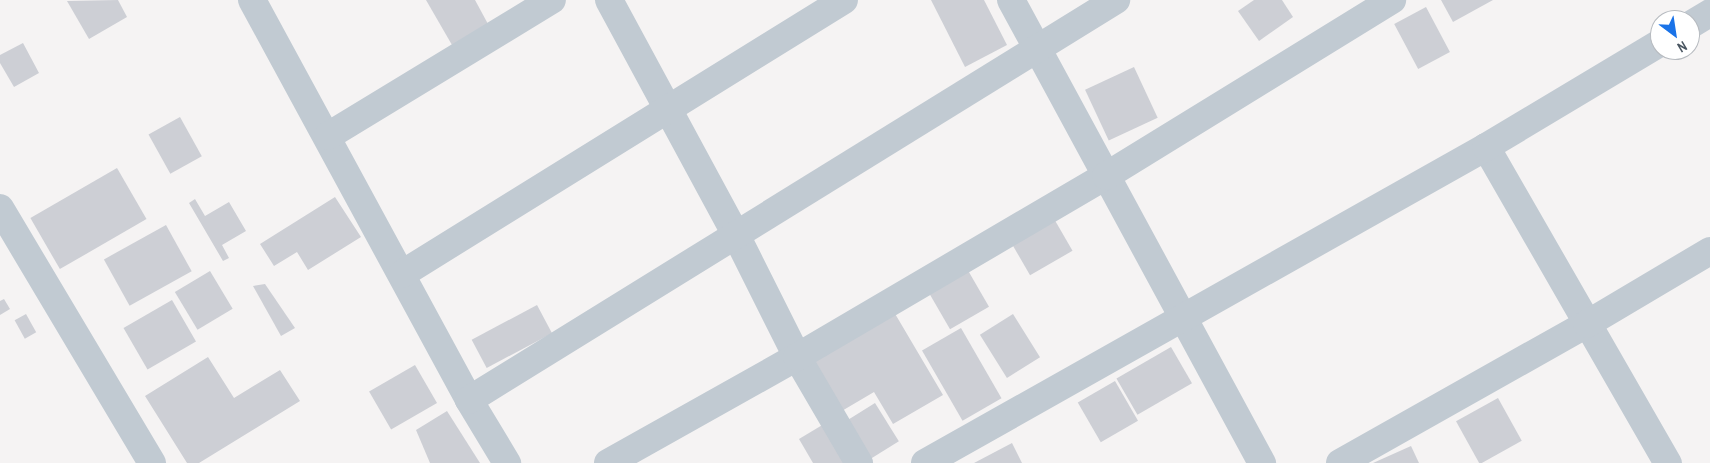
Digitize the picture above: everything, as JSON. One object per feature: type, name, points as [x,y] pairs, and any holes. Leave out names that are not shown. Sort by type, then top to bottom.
[{"type":"street","points":[[252,0],[328,136],[469,400],[507,463]]},
{"type":"street","points":[[328,136],[552,0]]},
{"type":"street","points":[[610,0],[736,235],[797,357],[859,463]]},
{"type":"street","points":[[402,274],[670,110],[844,0]]},
{"type":"street","points":[[1011,0],[1262,463]]},
{"type":"street","points":[[469,400],[1038,50],[1116,0]]},
{"type":"street","points":[[608,463],[797,357],[1106,176],[1392,0]]},
{"type":"street","points":[[925,463],[1486,147],[1650,49]]},
{"type":"street","points":[[1486,147],[1667,463]]},
{"type":"street","points":[[0,208],[152,463]]},
{"type":"street","points":[[1340,463],[1587,324],[1710,251]]},
{"type":"building","points":[[118,0],[127,17],[89,39],[67,1]]},
{"type":"building","points":[[426,0],[475,0],[488,24],[452,45]]},
{"type":"building","points":[[931,0],[984,0],[1007,45],[965,67]]},
{"type":"building","points":[[1254,0],[1282,0],[1293,17],[1259,41],[1238,11]]},
{"type":"building","points":[[1441,0],[1493,0],[1453,22]]},
{"type":"building","points":[[1426,7],[1450,52],[1418,69],[1394,24]]},
{"type":"building","points":[[23,43],[39,73],[14,87],[0,63],[0,55]]},
{"type":"building","points":[[1134,67],[1158,118],[1109,141],[1085,90]]},
{"type":"building","points":[[180,117],[202,156],[170,174],[149,134]]},
{"type":"building","points":[[117,168],[146,219],[60,269],[30,218]]},
{"type":"building","points":[[335,197],[361,237],[308,270],[297,252],[274,266],[260,244]]},
{"type":"building","points":[[195,199],[205,216],[229,202],[246,231],[222,245],[229,258],[223,261],[189,203]]},
{"type":"building","points":[[1053,217],[1072,251],[1030,275],[1011,242]]},
{"type":"building","points":[[166,225],[192,271],[130,306],[104,259]]},
{"type":"building","points":[[966,267],[989,307],[950,329],[927,290]]},
{"type":"building","points":[[210,271],[233,309],[198,330],[175,292]]},
{"type":"building","points":[[265,284],[295,328],[281,336],[253,286]]},
{"type":"building","points":[[4,299],[10,309],[0,315],[0,301]]},
{"type":"building","points":[[172,300],[196,342],[148,370],[124,328]]},
{"type":"building","points":[[537,305],[552,333],[487,368],[472,340]]},
{"type":"building","points":[[894,312],[943,395],[893,424],[874,392],[835,415],[805,364]]},
{"type":"building","points":[[26,314],[36,332],[25,339],[15,320]]},
{"type":"building","points":[[1013,314],[1040,357],[1007,378],[980,335]]},
{"type":"building","points":[[961,328],[1002,398],[963,421],[922,350]]},
{"type":"building","points":[[1171,347],[1192,383],[1137,415],[1116,379]]},
{"type":"building","points":[[208,357],[234,398],[280,370],[300,401],[199,463],[187,463],[145,396]]},
{"type":"building","points":[[415,365],[437,403],[391,430],[369,392]]},
{"type":"building","points":[[1115,381],[1138,421],[1101,442],[1078,402]]},
{"type":"building","points":[[1498,398],[1522,441],[1479,463],[1456,421]]},
{"type":"building","points":[[875,403],[899,441],[862,463],[839,426]]},
{"type":"building","points":[[447,411],[480,463],[430,463],[416,430]]},
{"type":"building","points":[[829,421],[853,463],[813,463],[799,439]]},
{"type":"building","points":[[1012,443],[1022,463],[974,463]]},
{"type":"building","points":[[1411,446],[1419,463],[1373,463]]}]
